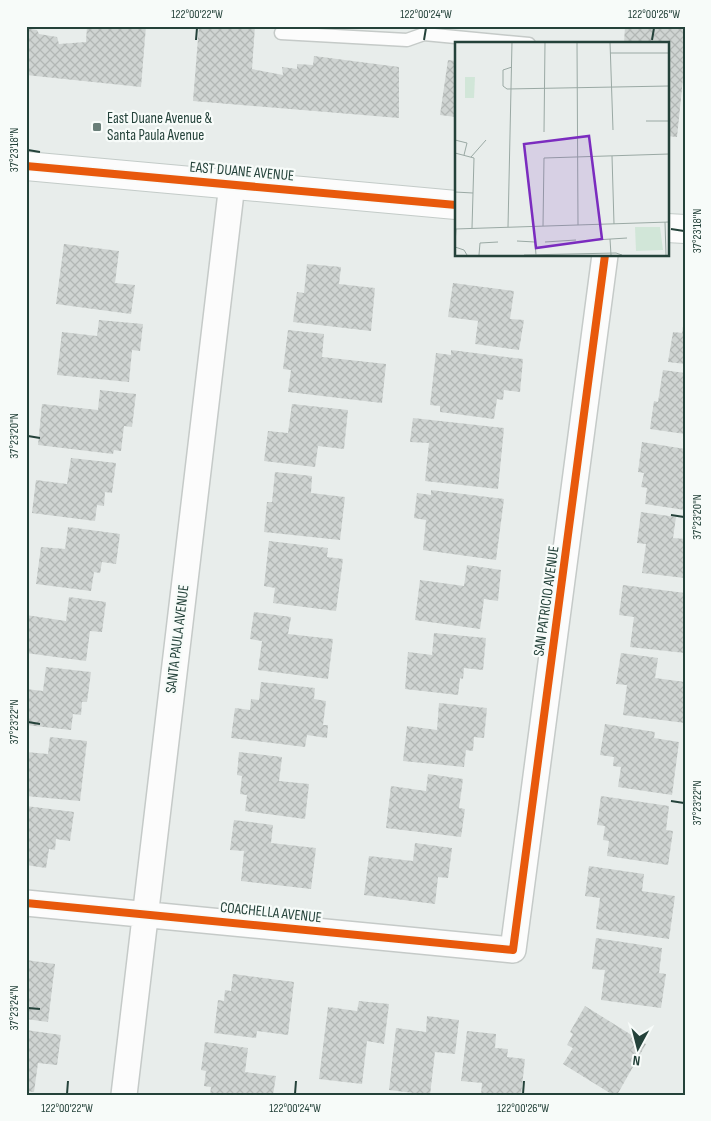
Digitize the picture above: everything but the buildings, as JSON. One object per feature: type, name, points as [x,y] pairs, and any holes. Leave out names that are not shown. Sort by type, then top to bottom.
[{"type":"main road","name":"EAST DUANE AVENUE","points":[[26,166],[455,205]]},
{"type":"main road","points":[[668,228],[685,229]]},
{"type":"street","name":"SANTA PAULA AVENUE","points":[[124,1095],[232,184]]},
{"type":"street","name":"SAN PATRICIO AVENUE","points":[[513,950],[605,256]]},
{"type":"street","name":"COACHELLA AVENUE","points":[[26,903],[513,950]]},
{"type":"lane","points":[[281,33],[407,40],[424,30],[514,42]]},
{"type":"cycle path","points":[[26,166],[455,205]]},
{"type":"cycle path","points":[[26,903],[513,950],[605,256]]},
{"type":"place","name":"East Duane Avenue & Santa Paula Avenue","points":[[97,127]]}]
